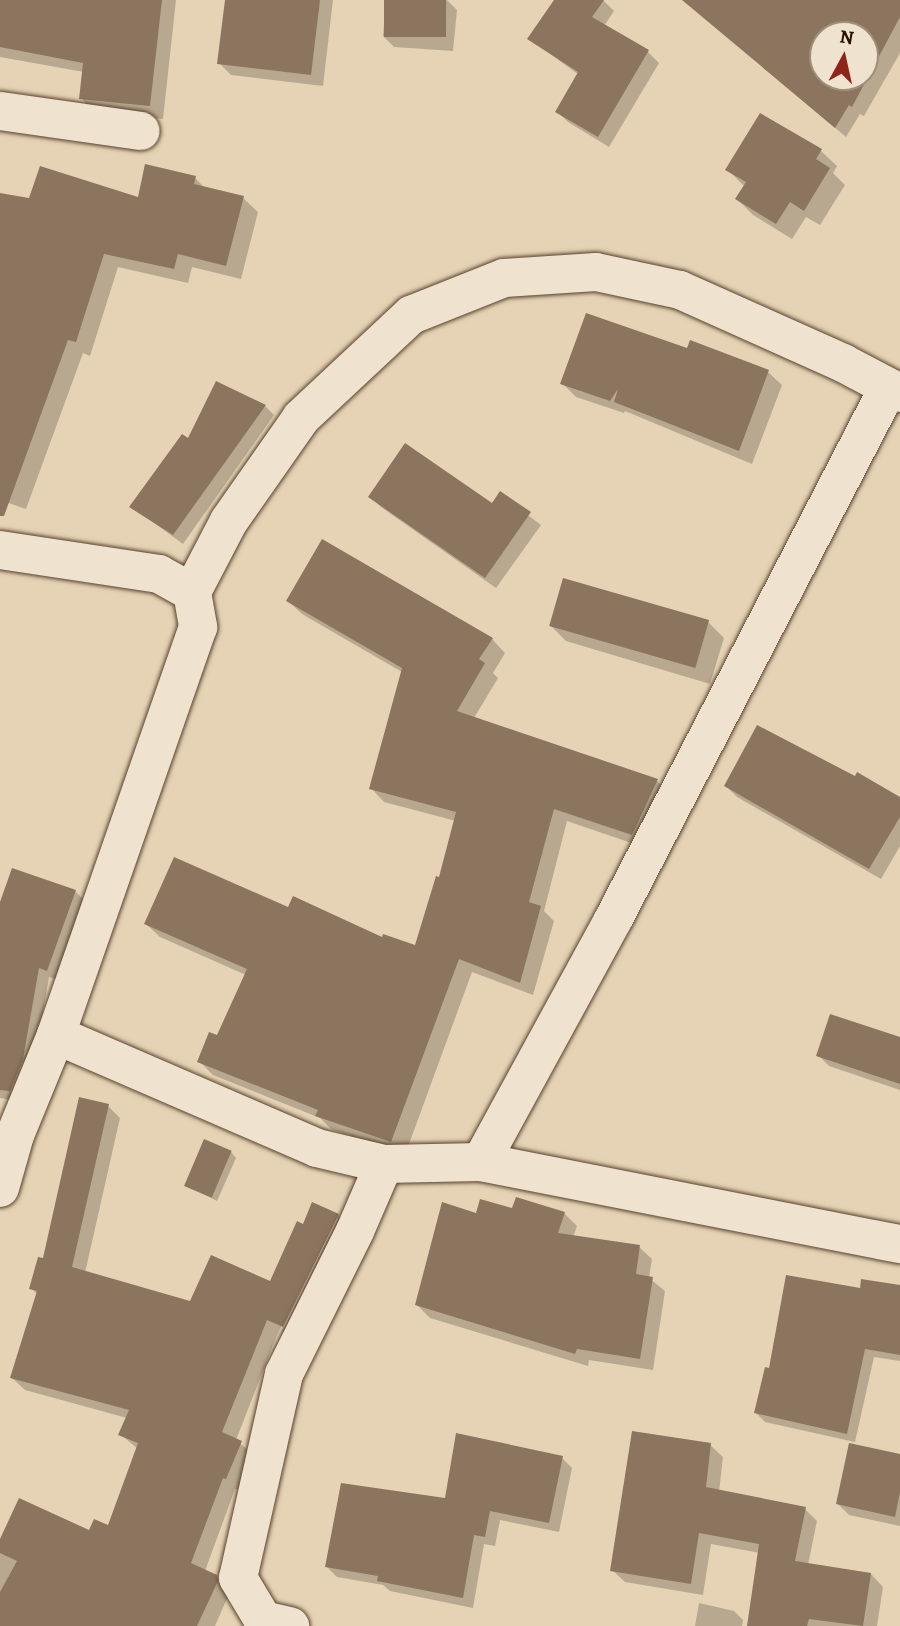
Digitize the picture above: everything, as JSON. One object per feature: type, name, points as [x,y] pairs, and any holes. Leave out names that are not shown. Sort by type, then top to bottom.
[{"type":"street","points":[[0,111],[141,131]]},
{"type":"street","points":[[0,1188],[15,1135],[56,1035],[198,627],[192,592],[229,521],[301,418],[411,314],[505,278],[596,272],[680,290],[843,363],[894,390],[481,1163]]},
{"type":"street","points":[[0,550],[159,574],[192,592]]},
{"type":"street","points":[[56,1035],[317,1148],[384,1164],[481,1163],[900,1244]]},
{"type":"street","points":[[290,1626],[263,1620],[238,1578],[284,1374],[355,1231],[384,1164]]},
{"type":"building","points":[[0,0],[162,0],[150,106],[79,99],[83,63],[0,47]]},
{"type":"building","points":[[225,0],[320,0],[311,75],[217,64]]},
{"type":"building","points":[[384,0],[446,0],[446,37],[384,37]]},
{"type":"building","points":[[554,0],[604,0],[592,17],[649,50],[598,137],[555,112],[578,72],[527,39]]},
{"type":"building","points":[[682,0],[900,0],[900,17],[879,56],[879,21],[809,21],[809,91],[861,91],[852,107],[849,105],[835,128]]},
{"type":"building","points":[[760,113],[822,149],[816,159],[830,168],[804,211],[790,202],[776,224],[735,199],[746,182],[725,170]]},
{"type":"building","points":[[145,164],[196,176],[194,184],[244,196],[226,266],[178,254],[174,269],[104,254],[76,342],[68,340],[4,516],[0,516],[0,193],[29,198],[40,166],[138,197]]},
{"type":"building","points":[[586,313],[687,348],[690,340],[769,370],[739,451],[614,402],[618,389],[610,401],[560,384]]},
{"type":"building","points":[[216,381],[266,405],[173,535],[129,507],[182,434],[188,438]]},
{"type":"building","points":[[405,443],[492,503],[500,491],[531,512],[485,578],[368,497]]},
{"type":"building","points":[[322,539],[493,638],[479,659],[485,663],[457,711],[658,779],[632,835],[554,809],[529,902],[541,906],[520,983],[459,959],[391,1142],[315,1116],[318,1110],[197,1062],[209,1032],[217,1035],[247,969],[144,924],[174,857],[288,907],[293,896],[382,937],[383,934],[415,945],[436,876],[439,877],[456,812],[369,789],[402,668],[286,601]]},
{"type":"building","points":[[563,578],[709,620],[695,668],[549,626]]},
{"type":"building","points":[[757,725],[855,776],[857,772],[900,797],[900,817],[869,869],[724,786]]},
{"type":"building","points":[[12,868],[76,890],[47,971],[39,968],[23,1059],[10,1091],[0,1090],[0,902]]},
{"type":"building","points":[[830,1014],[900,1037],[900,1084],[816,1056]]},
{"type":"building","points":[[79,1097],[109,1104],[72,1267],[190,1301],[211,1255],[270,1281],[297,1221],[303,1224],[312,1202],[339,1214],[283,1327],[267,1320],[222,1432],[242,1441],[226,1479],[223,1478],[191,1563],[217,1575],[218,1581],[197,1626],[0,1626],[0,1592],[17,1561],[0,1553],[0,1539],[19,1498],[89,1530],[94,1519],[108,1525],[138,1443],[118,1435],[129,1410],[10,1378],[37,1291],[29,1289],[38,1257],[43,1258]]},
{"type":"building","points":[[204,1139],[232,1151],[212,1198],[184,1186]]},
{"type":"building","points":[[516,1197],[565,1212],[558,1233],[640,1245],[636,1274],[653,1277],[640,1359],[577,1349],[575,1354],[415,1305],[442,1202],[476,1213],[480,1199],[512,1208]]},
{"type":"building","points":[[786,1275],[860,1288],[861,1279],[900,1285],[900,1355],[865,1349],[847,1434],[754,1413],[765,1367],[769,1368]]},
{"type":"building","points":[[632,1431],[711,1443],[706,1487],[806,1507],[795,1561],[871,1573],[863,1626],[809,1619],[807,1626],[747,1626],[759,1544],[699,1533],[691,1584],[610,1571]]},
{"type":"building","points":[[456,1433],[563,1456],[549,1523],[490,1511],[485,1537],[474,1535],[463,1598],[377,1581],[378,1576],[325,1567],[341,1483],[445,1498]]},
{"type":"building","points":[[849,1443],[900,1454],[900,1492],[895,1517],[836,1504]]}]
